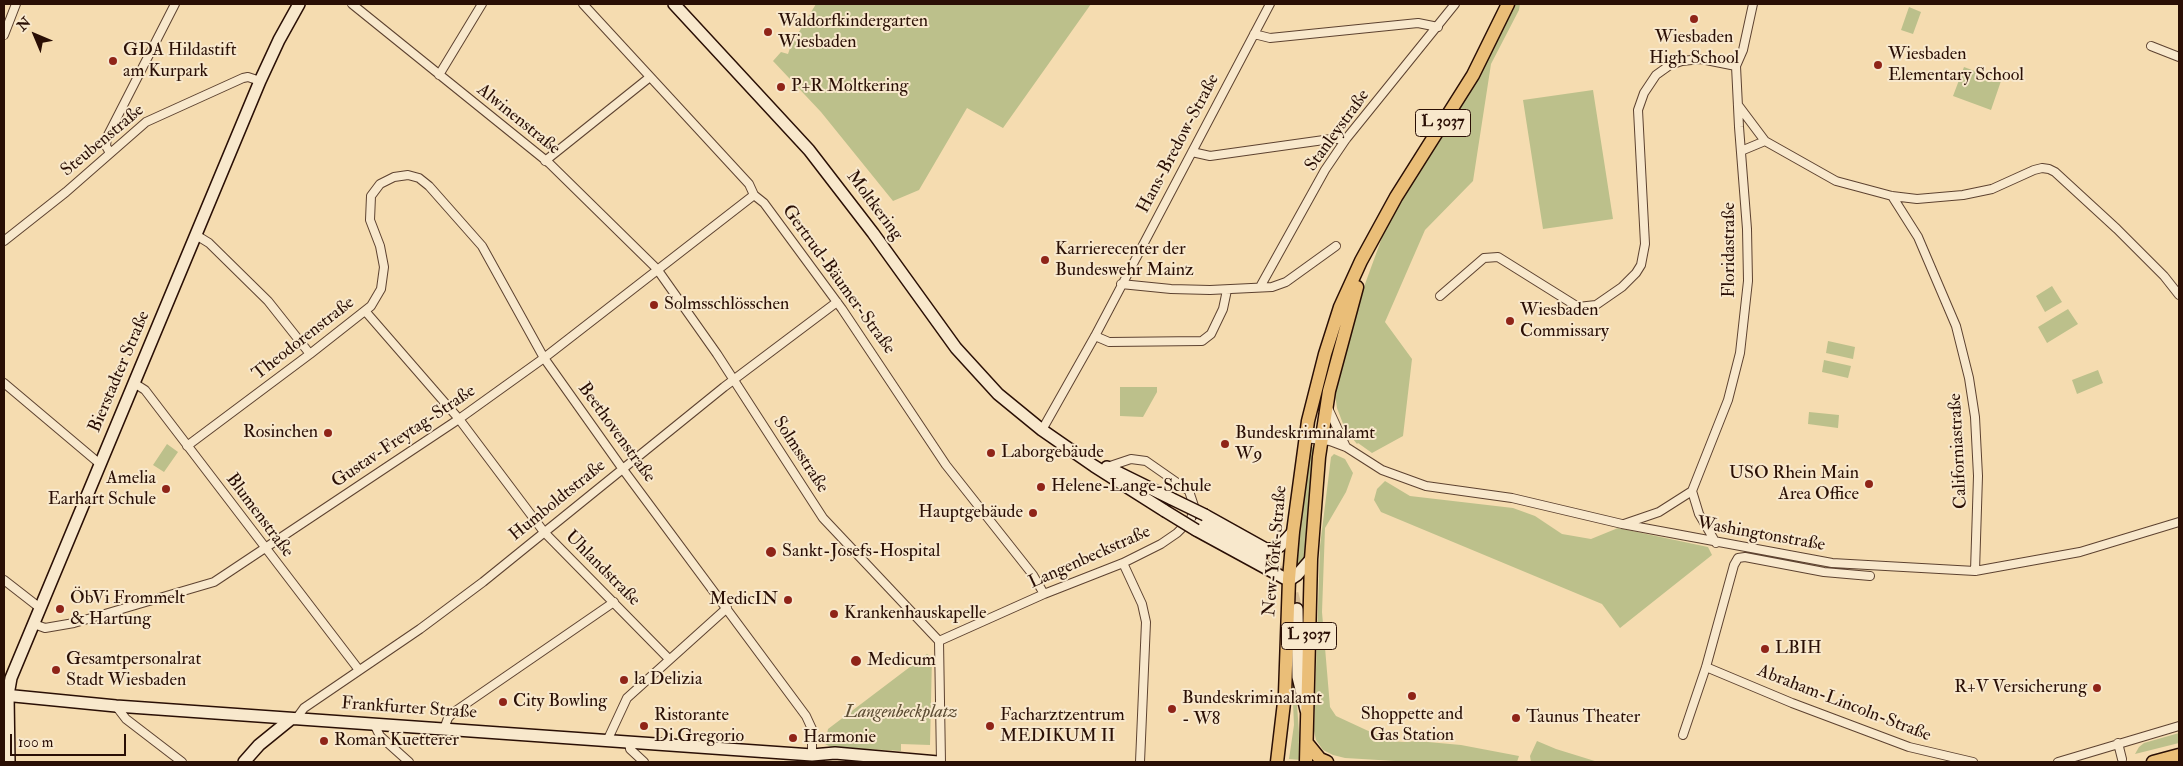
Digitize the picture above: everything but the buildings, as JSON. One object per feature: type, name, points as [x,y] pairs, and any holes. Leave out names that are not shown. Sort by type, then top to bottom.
[{"type":"main road","name":"Bierstadter Straße","points":[[9,762],[6,695],[11,678],[260,81],[279,40],[299,4]]},
{"type":"main road","name":"Moltkering","points":[[674,4],[796,135],[825,169],[969,364],[1004,399],[1042,430],[1094,466],[1169,505]]},
{"type":"main road","name":"New-York-Straße","points":[[1278,761],[1285,694],[1288,579],[1293,532],[1305,438],[1314,392],[1332,330],[1350,284],[1396,197],[1473,75],[1508,4]]},
{"type":"main road","name":"New-York-Straße","points":[[1306,762],[1311,560],[1321,440],[1326,402],[1344,330],[1374,240]]},
{"type":"main road","name":"Moltkering","points":[[1042,430],[1261,557]]},
{"type":"main road","points":[[1169,505],[1200,523],[1266,549],[1274,549],[1280,546],[1293,532]]},
{"type":"main road","name":"Moltkering","points":[[1200,523],[1276,576],[1288,579]]},
{"type":"main road","points":[[1288,579],[1301,572],[1311,560]]},
{"type":"main road","points":[[1297,609],[1298,677],[1307,712]]},
{"type":"main road","name":"Frankfurter Straße","points":[[6,695],[116,706],[812,755],[848,762]]},
{"type":"main road","points":[[259,745],[274,717]]},
{"type":"main road","points":[[244,762],[259,745],[293,719]]},
{"type":"main road","points":[[1307,743],[1320,758],[1327,762]]},
{"type":"main road","name":"Frankfurter Straße","points":[[812,755],[835,753],[939,762]]},
{"type":"main road","points":[[2153,762],[2179,755]]},
{"type":"street","points":[[4,35],[16,4]]},
{"type":"street","points":[[110,153],[106,146],[107,137],[175,4]]},
{"type":"street","name":"Alwinenstraße","points":[[352,4],[545,161],[657,269]]},
{"type":"street","points":[[439,75],[482,4]]},
{"type":"street","name":"Gertrud-Bäumer-Straße","points":[[583,4],[749,184],[754,195],[764,203],[836,302],[946,466],[1033,575],[1044,594]]},
{"type":"street","name":"Hans-Bredow-Straße","points":[[1042,430],[1095,336],[1270,4]]},
{"type":"street","name":"Stanleystraße","points":[[1260,286],[1325,170],[1346,139],[1455,4]]},
{"type":"street","name":"Floridastraße","points":[[1692,491],[1728,400],[1740,353],[1748,281],[1747,229],[1736,66],[1743,50],[1753,4]]},
{"type":"street","points":[[1254,34],[1270,38],[1418,23],[1438,27]]},
{"type":"street","points":[[2151,46],[2179,57]]},
{"type":"street","points":[[1440,296],[1484,258],[1498,256],[1578,307],[1596,305],[1622,287],[1641,265],[1645,244],[1638,110],[1644,93],[1656,75],[1670,65],[1682,60],[1701,59],[1736,66]]},
{"type":"street","name":"Steubenstraße","points":[[4,241],[153,117],[243,78],[248,77],[260,81]]},
{"type":"street","points":[[545,161],[650,77]]},
{"type":"street","points":[[1738,105],[1765,140],[1836,180],[1892,196],[1917,199],[1963,195],[1992,189],[2042,168],[2055,172],[2164,276],[2179,295]]},
{"type":"street","points":[[1192,152],[1210,156],[1332,139],[1346,139]]},
{"type":"street","points":[[1741,151],[1765,140]]},
{"type":"street","name":"Beethovenstraße","points":[[371,196],[380,184],[394,177],[414,176],[424,181],[489,256],[544,358],[622,468],[728,608],[806,716],[812,729],[812,755]]},
{"type":"street","name":"Gustav-Freytag-Straße","points":[[34,624],[45,628],[74,623],[214,582],[458,419],[544,358],[754,195]]},
{"type":"street","name":"Theodorenstraße","points":[[187,446],[366,312],[376,300],[383,280],[382,254],[370,220],[371,196]]},
{"type":"street","name":"Californiastraße","points":[[1892,196],[1918,237],[1956,326],[1969,378],[1975,417],[1978,476],[1976,571]]},
{"type":"street","points":[[196,236],[209,243],[268,301],[310,354]]},
{"type":"street","points":[[1121,284],[1172,289],[1227,290],[1272,286],[1286,282],[1336,246]]},
{"type":"street","name":"Solmsstraße","points":[[657,269],[734,380],[823,518],[939,640]]},
{"type":"street","points":[[1095,336],[1109,342],[1202,341],[1211,334],[1223,309],[1227,290]]},
{"type":"street","name":"Humboldtstraße","points":[[293,719],[304,708],[451,606],[622,468],[836,302]]},
{"type":"street","name":"Uhlandstraße","points":[[366,312],[458,419],[544,532],[670,659]]},
{"type":"street","points":[[4,383],[100,464]]},
{"type":"street","name":"Blumenstraße","points":[[134,383],[145,390],[358,670]]},
{"type":"street","points":[[1326,402],[1346,447]]},
{"type":"street","name":"Washingtonstraße","points":[[1305,438],[1346,447],[1382,470],[1410,482],[1426,486],[1512,498],[1622,524],[1716,543],[1832,563],[1976,571],[2080,552],[2179,522]]},
{"type":"street","name":"Langenbeckstraße","points":[[939,640],[1044,594],[1123,563],[1161,544],[1189,522],[1193,512],[1192,497],[1187,489],[1146,461],[1136,459],[1107,467]]},
{"type":"street","points":[[1622,524],[1659,512],[1692,491],[1699,514],[1716,543]]},
{"type":"street","points":[[1684,736],[1706,667],[1734,565],[1738,558],[1745,557],[1824,572],[1870,576]]},
{"type":"street","points":[[1123,563],[1142,604],[1146,622],[1140,762]]},
{"type":"street","points":[[4,580],[40,608]]},
{"type":"street","points":[[444,729],[448,718],[454,712],[614,602]]},
{"type":"street","points":[[607,741],[627,698],[728,608]]},
{"type":"street","points":[[939,640],[939,762]]},
{"type":"street","name":"Abraham-Lincoln-Straße","points":[[1706,667],[1792,703],[1909,747],[1972,762]]},
{"type":"street","points":[[116,706],[126,719],[182,762]]},
{"type":"street","points":[[374,724],[380,736],[409,762]]},
{"type":"street","points":[[2058,762],[2179,726]]},
{"type":"street","points":[[628,742],[630,749],[644,762]]},
{"type":"street","points":[[2118,743],[2122,759]]},
{"type":"green space","points":[[816,4],[1091,4],[1003,128],[967,108],[919,190],[893,201],[821,112],[773,61],[781,52],[788,54],[791,45]]},
{"type":"green space","points":[[1515,4],[1520,4],[1519,10],[1491,64],[1473,181],[1425,230],[1385,322],[1412,359],[1403,436],[1372,453],[1357,444],[1345,429],[1337,408],[1334,388],[1357,306],[1384,232],[1483,70]]},
{"type":"green space","points":[[1909,7],[1921,12],[1913,34],[1901,30]]},
{"type":"green space","points":[[1964,67],[2001,81],[1991,110],[1953,96]]},
{"type":"green space","points":[[1593,90],[1613,219],[1543,229],[1523,100]]},
{"type":"green space","points":[[2052,286],[2062,302],[2045,312],[2036,296]]},
{"type":"green space","points":[[2068,309],[2078,324],[2047,343],[2038,327]]},
{"type":"green space","points":[[1828,341],[1855,347],[1853,359],[1826,353]]},
{"type":"green space","points":[[1824,360],[1851,366],[1848,378],[1822,372]]},
{"type":"green space","points":[[2098,370],[2103,383],[2077,394],[2072,380]]},
{"type":"green space","points":[[1120,387],[1157,387],[1157,392],[1143,417],[1120,416]]},
{"type":"green space","points":[[1809,412],[1839,415],[1838,428],[1808,424]]},
{"type":"green space","points":[[167,444],[178,452],[164,472],[153,465]]},
{"type":"green space","points":[[1315,444],[1306,556],[1303,563],[1294,569],[1308,460],[1311,449]]},
{"type":"green space","points":[[1334,454],[1345,459],[1353,473],[1346,492],[1325,528],[1322,612],[1330,707],[1336,716],[1390,741],[1417,741],[1461,745],[1519,756],[1517,762],[1412,762],[1345,758],[1323,750],[1316,740],[1314,731],[1320,546],[1331,457]]},
{"type":"green space","points":[[1385,481],[1410,496],[1513,508],[1535,516],[1562,534],[1591,539],[1618,528],[1708,547],[1712,555],[1620,628],[1602,604],[1381,512],[1374,500],[1377,489]]},
{"type":"green space","name":"Langenbeckplatz","points":[[927,654],[932,657],[930,745],[901,744],[901,751],[831,747],[825,744],[828,729]]},
{"type":"green space","points":[[1292,679],[1294,679],[1297,705],[1301,760],[1289,759],[1294,725]]},
{"type":"green space","points":[[2179,733],[2179,743],[2135,754],[2144,743]]},
{"type":"green space","points":[[1537,741],[1598,762],[1531,762],[1530,756]]},
{"type":"tunnel","points":[[1261,557],[1274,566],[1285,578],[1292,590],[1297,609]]},
{"type":"place","name":"Wiesbaden High School","points":[[1694,19]]},
{"type":"place","name":"Waldorfkindergarten Wiesbaden","points":[[768,32]]},
{"type":"place","name":"GDA Hildastift am Kurpark","points":[[113,61]]},
{"type":"place","name":"Wiesbaden Elementary School","points":[[1878,65]]},
{"type":"place","name":"P+R Moltkering","points":[[781,87]]},
{"type":"place","name":"Karrierecenter der Bundeswehr Mainz","points":[[1045,260]]},
{"type":"place","name":"Solmsschlösschen","points":[[654,305]]},
{"type":"place","name":"Wiesbaden Commissary","points":[[1510,321]]},
{"type":"place","name":"Rosinchen","points":[[328,433]]},
{"type":"place","name":"Bundeskriminalamt W9","points":[[1225,444]]},
{"type":"place","name":"Laborgebäude","points":[[991,453]]},
{"type":"place","name":"USO Rhein Main Area Office","points":[[1869,484]]},
{"type":"place","name":"Helene-Lange-Schule","points":[[1041,487]]},
{"type":"place","name":"Amelia Earhart Schule","points":[[166,489]]},
{"type":"place","name":"Hauptgebäude","points":[[1033,513]]},
{"type":"place","name":"Sankt-Josefs-Hospital","points":[[771,552]]},
{"type":"place","name":"MedicIN","points":[[788,600]]},
{"type":"place","name":"ÖbVi Frommelt & Hartung","points":[[60,609]]},
{"type":"place","name":"Krankenhauskapelle","points":[[834,614]]},
{"type":"place","name":"LBIH","points":[[1765,649]]},
{"type":"place","name":"Medicum","points":[[856,661]]},
{"type":"place","name":"Gesamtpersonalrat Stadt Wiesbaden","points":[[56,670]]},
{"type":"place","name":"la Delizia","points":[[624,680]]},
{"type":"place","name":"R+V Versicherung","points":[[2097,688]]},
{"type":"place","name":"Shoppette and Gas Station","points":[[1412,696]]},
{"type":"place","name":"City Bowling","points":[[503,702]]},
{"type":"place","name":"Bundeskriminalamt - W8","points":[[1172,709]]},
{"type":"place","name":"Taunus Theater","points":[[1516,718]]},
{"type":"place","name":"Ristorante Di Gregorio","points":[[644,726]]},
{"type":"place","name":"Facharztzentrum MEDIKUM II","points":[[990,726]]},
{"type":"place","name":"Harmonie","points":[[793,738]]},
{"type":"place","name":"Roman Kuetterer","points":[[324,741]]}]
